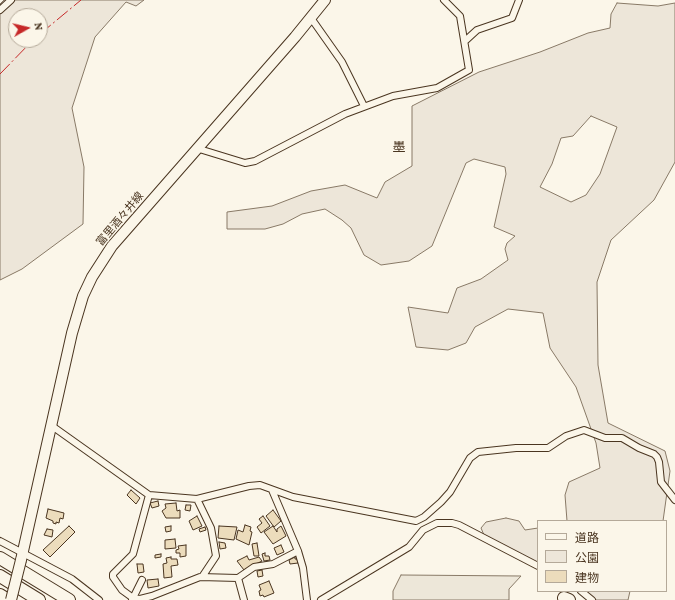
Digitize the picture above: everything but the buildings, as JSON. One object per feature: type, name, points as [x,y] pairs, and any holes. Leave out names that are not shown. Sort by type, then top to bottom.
[{"type":"highway","points":[[0,558],[69,600]]},
{"type":"highway","points":[[0,576],[39,600]]},
{"type":"highway","points":[[0,595],[8,600]]},
{"type":"main road","name":"富里酒々井線","points":[[12,600],[72,333],[92,277],[112,246],[325,0]]},
{"type":"street","points":[[0,10],[11,0]]},
{"type":"street","points":[[196,148],[246,163],[255,161],[315,128],[364,106],[393,96],[437,88],[469,70],[460,16],[444,0]]},
{"type":"street","points":[[465,41],[477,30],[512,18],[519,0]]},
{"type":"street","points":[[311,18],[342,62],[364,106]]},
{"type":"street","points":[[52,426],[149,495],[197,499],[249,486],[260,485],[293,497],[416,521],[424,517],[450,492],[470,458],[478,452],[516,448],[548,448],[566,436],[584,430],[605,438],[622,438],[657,456],[661,482],[675,500]]},
{"type":"street","points":[[272,490],[298,551],[303,568],[307,600]]},
{"type":"street","points":[[149,495],[133,554],[113,574],[113,577],[122,590],[132,599],[152,596],[189,580],[202,577],[238,578],[254,567],[274,564],[298,551]]},
{"type":"street","points":[[197,499],[211,528],[216,556],[202,577]]},
{"type":"street","points":[[416,521],[420,534]]},
{"type":"street","points":[[321,600],[409,547],[420,534],[433,524],[452,523],[485,537],[537,565]]},
{"type":"street","points":[[0,542],[21,557],[72,578],[99,600]]},
{"type":"street","points":[[238,578],[244,600]]},
{"type":"street","points":[[132,599],[142,580]]},
{"type":"street","points":[[582,592],[592,600]]},
{"type":"green space","points":[[4,0],[144,0],[136,6],[126,2],[95,37],[72,108],[84,167],[83,224],[22,269],[0,280],[0,4]]},
{"type":"green space","points":[[617,3],[658,6],[675,3],[675,162],[654,200],[611,240],[597,282],[598,365],[608,423],[665,451],[670,471],[663,520],[567,520],[565,495],[569,482],[600,468],[596,443],[576,387],[550,348],[543,313],[508,309],[475,327],[466,343],[448,350],[416,347],[408,307],[448,313],[457,288],[481,279],[508,260],[505,249],[507,243],[515,236],[494,227],[506,174],[505,167],[474,159],[466,163],[432,246],[409,261],[381,265],[364,255],[351,228],[325,209],[302,214],[283,224],[265,229],[227,229],[227,212],[272,206],[311,191],[345,185],[377,198],[385,182],[412,166],[412,106],[479,72],[540,52],[588,33],[610,28],[611,14]],"holes":[[[591,116],[617,127],[600,174],[586,195],[571,202],[540,187],[552,164],[561,138],[573,136]]]},
{"type":"green space","points":[[506,518],[519,521],[525,530],[537,528],[537,562],[484,535],[481,528],[486,522]]},
{"type":"green space","points":[[586,592],[630,592],[628,600],[596,600]]},
{"type":"shaded area","points":[[401,575],[521,576],[509,589],[509,600],[393,600],[393,591]]},
{"type":"power","points":[[48,27],[81,0]]},
{"type":"power","points":[[0,74],[25,48]]},
{"type":"district","name":"墨","points":[[399,147]]}]
